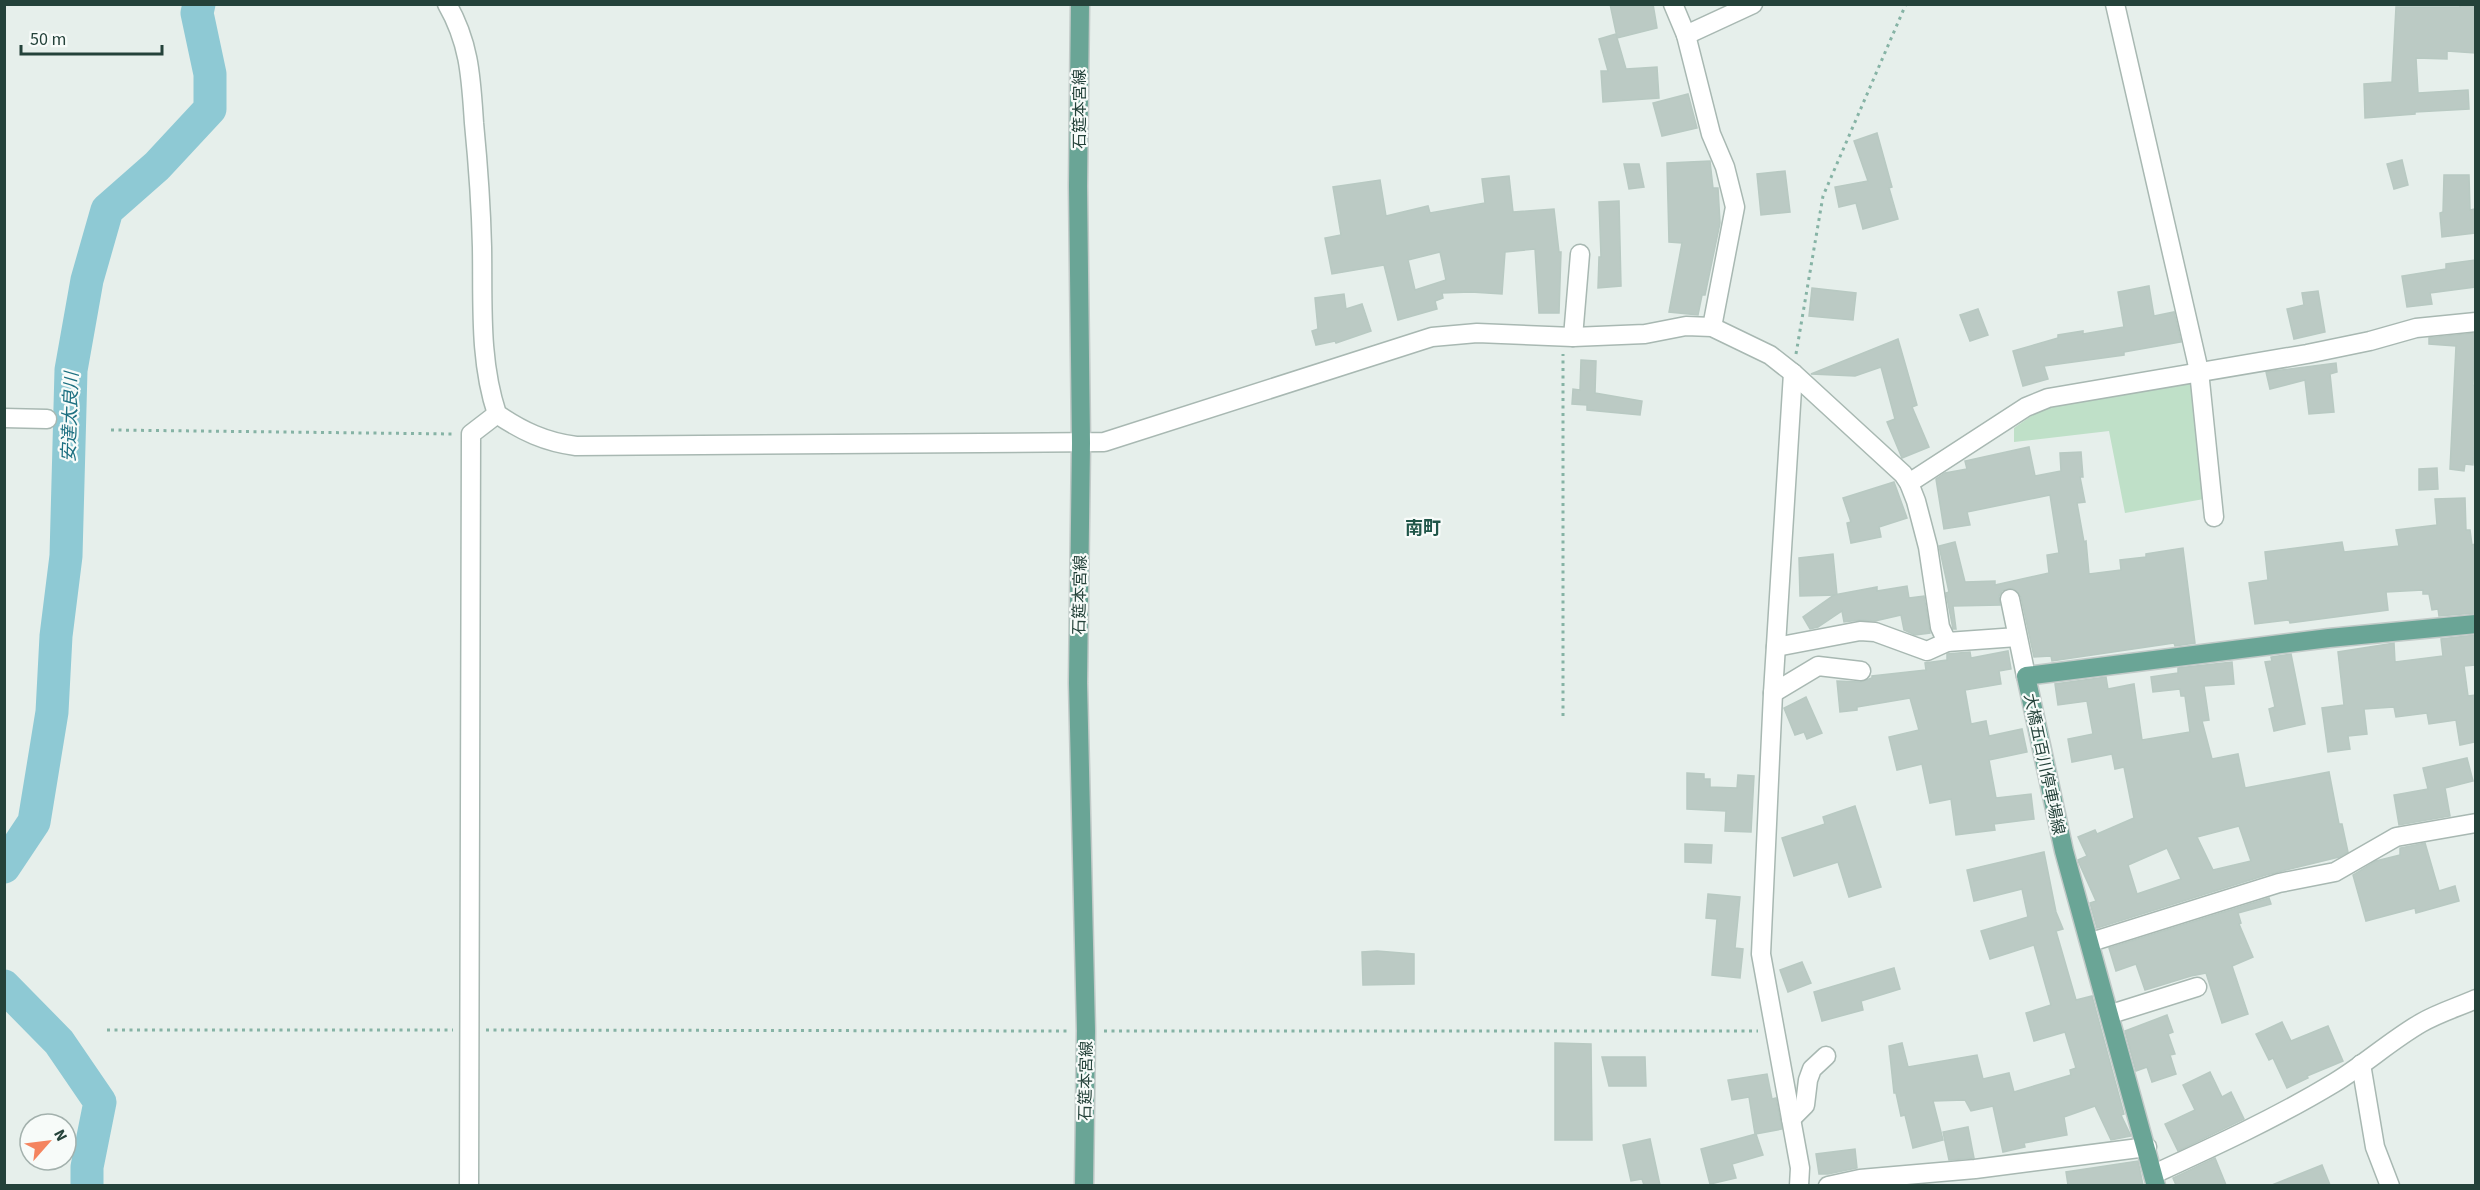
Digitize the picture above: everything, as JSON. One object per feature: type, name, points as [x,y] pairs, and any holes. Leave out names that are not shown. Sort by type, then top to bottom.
[{"type":"main road","name":"石筵本宮線","points":[[1080,4],[1078,186],[1081,443],[1078,683],[1086,1030],[1084,1185]]},
{"type":"main road","name":"大橋五百川停車場線","points":[[2155,1180],[2111,1014],[2064,851],[2026,675],[2329,638],[2475,624]]},
{"type":"street","points":[[447,4],[460,27],[470,69],[481,211],[484,350],[488,386],[497,414],[534,436],[554,443],[576,446],[1104,442],[1432,337],[1476,333],[1568,337],[1645,334],[1686,326],[1712,327],[1770,356],[1903,474],[1916,501],[1928,547],[1940,627],[1947,642]]},
{"type":"street","points":[[1673,4],[1686,35],[1711,134],[1725,167],[1735,207],[1712,327]]},
{"type":"street","points":[[1686,35],[1753,4]]},
{"type":"street","points":[[2115,4],[2199,371],[2214,517]]},
{"type":"street","points":[[1568,337],[1580,254]]},
{"type":"street","points":[[1909,483],[2025,407],[2048,398],[2307,354],[2370,341],[2416,328],[2475,322]]},
{"type":"street","points":[[1793,374],[1773,693],[1761,954],[1773,1031],[1800,1168],[1798,1185]]},
{"type":"street","points":[[469,1185],[471,434],[497,414]]},
{"type":"street","points":[[4,418],[47,419]]},
{"type":"street","points":[[2010,599],[2026,675]]},
{"type":"street","points":[[1776,647],[1860,631],[1875,632],[1927,651],[1947,642],[2017,637]]},
{"type":"street","points":[[1773,693],[1818,666],[1861,671]]},
{"type":"street","points":[[2091,942],[2279,883],[2335,872],[2396,837],[2475,823]]},
{"type":"street","points":[[2111,1014],[2198,987]]},
{"type":"street","points":[[2155,1180],[2336,1082],[2423,1022],[2475,999]]},
{"type":"street","points":[[1791,1119],[1805,1105],[1808,1080],[1812,1069],[1826,1056]]},
{"type":"street","points":[[2361,1064],[2375,1147],[2390,1185]]},
{"type":"street","points":[[1828,1185],[1860,1179],[1975,1169],[2147,1147]]},
{"type":"path","points":[[1793,374],[1823,196],[1906,4]]},
{"type":"path","points":[[1563,716],[1568,337]]},
{"type":"path","points":[[111,430],[471,434]]},
{"type":"path","points":[[107,1030],[1773,1031]]},
{"type":"green space","points":[[2196,377],[2204,499],[2125,513],[2109,431],[2014,442],[2014,428],[2047,405]]},
{"type":"building","points":[[1610,4],[1653,4],[1657,28],[1617,38],[1626,69],[1657,67],[1659,98],[1603,102],[1601,71],[1608,71],[1599,39],[1616,34],[1617,37]]},
{"type":"building","points":[[2460,4],[2475,4],[2475,53],[2447,51],[2447,59],[2416,58],[2418,93],[2468,90],[2469,109],[2365,118],[2364,84],[2392,82],[2396,7],[2460,7]]},
{"type":"building","points":[[1688,94],[1697,128],[1662,136],[1653,103]]},
{"type":"building","points":[[1877,133],[1898,219],[1863,229],[1856,203],[1839,207],[1835,187],[1868,181],[1854,141]]},
{"type":"building","points":[[2402,160],[2408,185],[2394,189],[2387,164]]},
{"type":"building","points":[[1710,161],[1713,188],[1718,188],[1720,223],[1705,295],[1702,295],[1698,315],[1669,312],[1682,243],[1669,242],[1667,163]]},
{"type":"building","points":[[1624,164],[1639,164],[1644,187],[1629,189]]},
{"type":"building","points":[[1785,171],[1790,212],[1761,215],[1757,174]]},
{"type":"building","points":[[2444,175],[2469,175],[2470,210],[2475,209],[2475,233],[2442,237],[2440,213],[2443,212]]},
{"type":"building","points":[[1509,176],[1513,212],[1554,209],[1559,252],[1561,252],[1559,313],[1539,313],[1535,249],[1505,252],[1502,294],[1442,293],[1443,298],[1435,301],[1437,309],[1398,320],[1384,265],[1332,274],[1325,238],[1341,235],[1333,187],[1380,180],[1386,216],[1428,206],[1430,213],[1485,203],[1482,179]],"holes":[[[1440,252],[1446,280],[1415,290],[1408,260]]]},
{"type":"building","points":[[1619,201],[1621,286],[1598,288],[1599,257],[1601,257],[1599,202]]},
{"type":"building","points":[[2475,260],[2475,287],[2430,293],[2432,304],[2407,307],[2402,276],[2446,269],[2446,264]]},
{"type":"building","points":[[2149,286],[2154,316],[2174,312],[2181,342],[2124,352],[2124,355],[2044,366],[2048,379],[2023,386],[2013,351],[2058,338],[2058,335],[2083,331],[2083,334],[2124,327],[2118,292]]},
{"type":"building","points":[[1812,288],[1856,293],[1853,320],[1809,316]]},
{"type":"building","points":[[2318,291],[2325,332],[2294,339],[2287,309],[2304,305],[2302,293]]},
{"type":"building","points":[[1344,294],[1346,309],[1362,304],[1371,331],[1336,343],[1335,341],[1316,345],[1312,331],[1318,329],[1315,298]]},
{"type":"building","points":[[1978,309],[1988,335],[1970,341],[1960,315]]},
{"type":"building","points":[[2475,333],[2473,385],[2475,386],[2475,445],[2473,465],[2465,464],[2464,471],[2450,469],[2456,346],[2429,344],[2429,338]]},
{"type":"building","points":[[1898,339],[1917,405],[1912,407],[1929,447],[1902,458],[1887,422],[1895,419],[1881,367],[1855,376],[1811,374]]},
{"type":"building","points":[[1581,360],[1596,361],[1595,393],[1642,401],[1640,415],[1587,410],[1587,405],[1572,404],[1573,389],[1580,390]]},
{"type":"building","points":[[2336,363],[2337,372],[2330,374],[2334,412],[2309,414],[2305,380],[2270,389],[2266,372]]},
{"type":"building","points":[[2029,447],[2035,476],[2061,471],[2060,453],[2081,452],[2083,477],[2080,477],[2085,502],[2077,503],[2084,542],[2086,541],[2089,574],[2121,570],[2120,560],[2146,557],[2146,554],[2183,548],[2195,643],[2175,646],[2174,643],[2052,661],[2051,656],[2034,657],[2021,597],[2013,588],[2002,591],[1999,596],[2000,605],[1953,606],[1956,629],[1953,629],[1946,593],[1949,592],[1939,546],[1955,542],[1965,582],[1995,581],[1995,585],[2049,573],[2047,555],[2059,553],[2050,495],[1967,512],[1970,525],[1944,529],[1936,479],[1945,473],[1967,469],[1965,461]]},
{"type":"building","points":[[2437,468],[2438,489],[2419,490],[2419,469]]},
{"type":"building","points":[[1894,482],[1907,518],[1879,527],[1881,537],[1851,543],[1847,523],[1851,522],[1843,498]]},
{"type":"building","points":[[2465,498],[2466,530],[2470,530],[2472,545],[2475,544],[2475,613],[2439,616],[2438,609],[2432,610],[2429,594],[2423,594],[2423,590],[2386,592],[2388,610],[2290,623],[2289,620],[2255,624],[2249,583],[2268,580],[2265,552],[2342,542],[2344,552],[2399,546],[2396,530],[2437,525],[2435,499]]},
{"type":"building","points":[[1833,554],[1837,595],[1800,596],[1799,558]]},
{"type":"building","points":[[1907,586],[1909,598],[1924,596],[1930,633],[1915,635],[1904,630],[1901,615],[1875,621],[1844,622],[1842,611],[1818,627],[1810,629],[1803,617],[1834,595],[1877,587],[1877,591]]},
{"type":"building","points":[[2475,635],[2475,665],[2464,666],[2468,696],[2475,695],[2475,742],[2460,745],[2456,720],[2429,724],[2427,713],[2396,717],[2394,707],[2364,709],[2367,734],[2348,736],[2350,749],[2328,752],[2322,708],[2344,705],[2338,652],[2394,643],[2395,662],[2443,656],[2441,639]]},
{"type":"building","points":[[2008,651],[2011,669],[1999,671],[2001,684],[1965,690],[1971,724],[1986,721],[1989,736],[2022,729],[2027,752],[1989,760],[1996,798],[2031,794],[2034,819],[1994,824],[1995,830],[1956,835],[1951,799],[1930,803],[1922,764],[1897,770],[1889,737],[1919,730],[1910,698],[1840,712],[1837,681],[1860,682],[1872,676],[1926,670],[1925,663],[1947,660],[1947,654],[1970,652],[1971,658]]},
{"type":"building","points":[[2291,654],[2305,724],[2274,731],[2269,709],[2275,707],[2265,662],[2272,661],[2271,657]]},
{"type":"building","points":[[2232,662],[2234,684],[2204,686],[2209,720],[2202,721],[2212,759],[2238,754],[2245,788],[2329,772],[2339,824],[2342,824],[2348,852],[2339,857],[2266,875],[2097,928],[2090,903],[2096,901],[2078,860],[2087,856],[2078,837],[2095,830],[2097,834],[2134,818],[2124,767],[2115,769],[2112,754],[2072,762],[2068,739],[2093,734],[2087,701],[2058,705],[2055,684],[2106,677],[2108,689],[2134,684],[2142,740],[2190,732],[2185,696],[2181,696],[2180,689],[2153,692],[2151,677],[2178,673],[2178,668]],"holes":[[[2239,826],[2251,861],[2213,870],[2197,837]],[[2167,848],[2181,879],[2137,894],[2128,865]]]},
{"type":"building","points":[[1806,697],[1822,733],[1807,739],[1804,732],[1795,735],[1784,708]]},
{"type":"building","points":[[2467,758],[2473,781],[2445,788],[2450,816],[2399,825],[2394,795],[2428,789],[2423,768]]},
{"type":"building","points":[[1687,773],[1704,774],[1704,779],[1710,779],[1710,787],[1737,788],[1738,775],[1754,776],[1751,832],[1725,831],[1726,811],[1687,809]]},
{"type":"building","points":[[1855,806],[1881,887],[1849,897],[1838,862],[1794,876],[1782,838],[1825,824],[1823,817]]},
{"type":"building","points":[[2425,843],[2439,891],[2455,886],[2459,901],[2416,913],[2415,908],[2366,921],[2353,875],[2376,861],[2400,855],[2400,848]]},
{"type":"building","points":[[1685,844],[1712,845],[1711,863],[1685,862]]},
{"type":"building","points":[[2044,852],[2056,912],[2063,929],[2056,931],[2076,1000],[2092,996],[2124,1114],[2121,1115],[2131,1136],[2111,1140],[2095,1106],[2064,1117],[2067,1135],[2024,1143],[2025,1147],[2003,1152],[1993,1106],[1971,1111],[1965,1100],[1933,1101],[1943,1140],[1913,1148],[1905,1115],[1901,1116],[1896,1093],[1894,1093],[1889,1046],[1902,1043],[1908,1067],[1977,1055],[1983,1079],[2009,1073],[2014,1092],[2071,1075],[2070,1070],[2076,1068],[2065,1032],[2034,1041],[2026,1013],[2051,1005],[2034,945],[1990,959],[1981,931],[2028,917],[2022,889],[1974,901],[1967,870]]},
{"type":"building","points":[[1708,894],[1740,897],[1735,948],[1743,949],[1740,978],[1712,975],[1717,919],[1706,918]]},
{"type":"building","points":[[2269,898],[2271,904],[2238,913],[2241,923],[2239,924],[2253,957],[2232,966],[2248,1014],[2222,1023],[2206,973],[2145,990],[2136,964],[2116,971],[2109,948]]},
{"type":"building","points":[[1362,952],[1414,954],[1414,984],[1363,985]]},
{"type":"building","points":[[1802,962],[1811,983],[1788,992],[1780,970]]},
{"type":"building","points":[[1894,968],[1900,989],[1861,1001],[1863,1010],[1822,1021],[1814,992]]},
{"type":"building","points":[[2167,1015],[2173,1032],[2168,1034],[2175,1054],[2170,1055],[2176,1074],[2152,1082],[2147,1067],[2136,1071],[2125,1031]]},
{"type":"building","points":[[2282,1022],[2291,1041],[2328,1026],[2343,1061],[2307,1076],[2308,1078],[2287,1088],[2273,1058],[2269,1060],[2256,1034]]},
{"type":"building","points":[[1555,1043],[1591,1044],[1592,1140],[1555,1140]]},
{"type":"building","points":[[1602,1057],[1645,1057],[1646,1086],[1609,1086]]},
{"type":"building","points":[[2210,1072],[2222,1097],[2231,1092],[2244,1119],[2178,1151],[2165,1124],[2195,1110],[2183,1085]]},
{"type":"building","points":[[1767,1074],[1772,1099],[1776,1098],[1782,1129],[1755,1134],[1749,1097],[1732,1100],[1728,1080]]},
{"type":"building","points":[[1968,1127],[1974,1158],[1949,1160],[1943,1132]]},
{"type":"building","points":[[1756,1134],[1763,1155],[1732,1164],[1736,1178],[1710,1184],[1701,1149]]},
{"type":"building","points":[[1650,1139],[1660,1185],[1644,1185],[1642,1179],[1631,1181],[1623,1145]]},
{"type":"building","points":[[1855,1149],[1857,1168],[1819,1174],[1816,1154]]},
{"type":"building","points":[[2215,1158],[2226,1185],[2176,1185],[2173,1178]]},
{"type":"building","points":[[2138,1161],[2143,1185],[2068,1185],[2066,1172]]},
{"type":"building","points":[[2322,1165],[2330,1185],[2272,1185]]},
{"type":"waterway","name":"安達太良川","points":[[4,867],[34,822],[52,712],[56,636],[66,556],[71,370],[87,280],[107,210],[157,166],[210,109],[210,74],[197,13],[199,4]]},
{"type":"waterway","name":"安達太良川","points":[[4,986],[59,1042],[100,1102],[87,1167],[87,1186]]},
{"type":"district","name":"南町","points":[[1423,528]]}]
